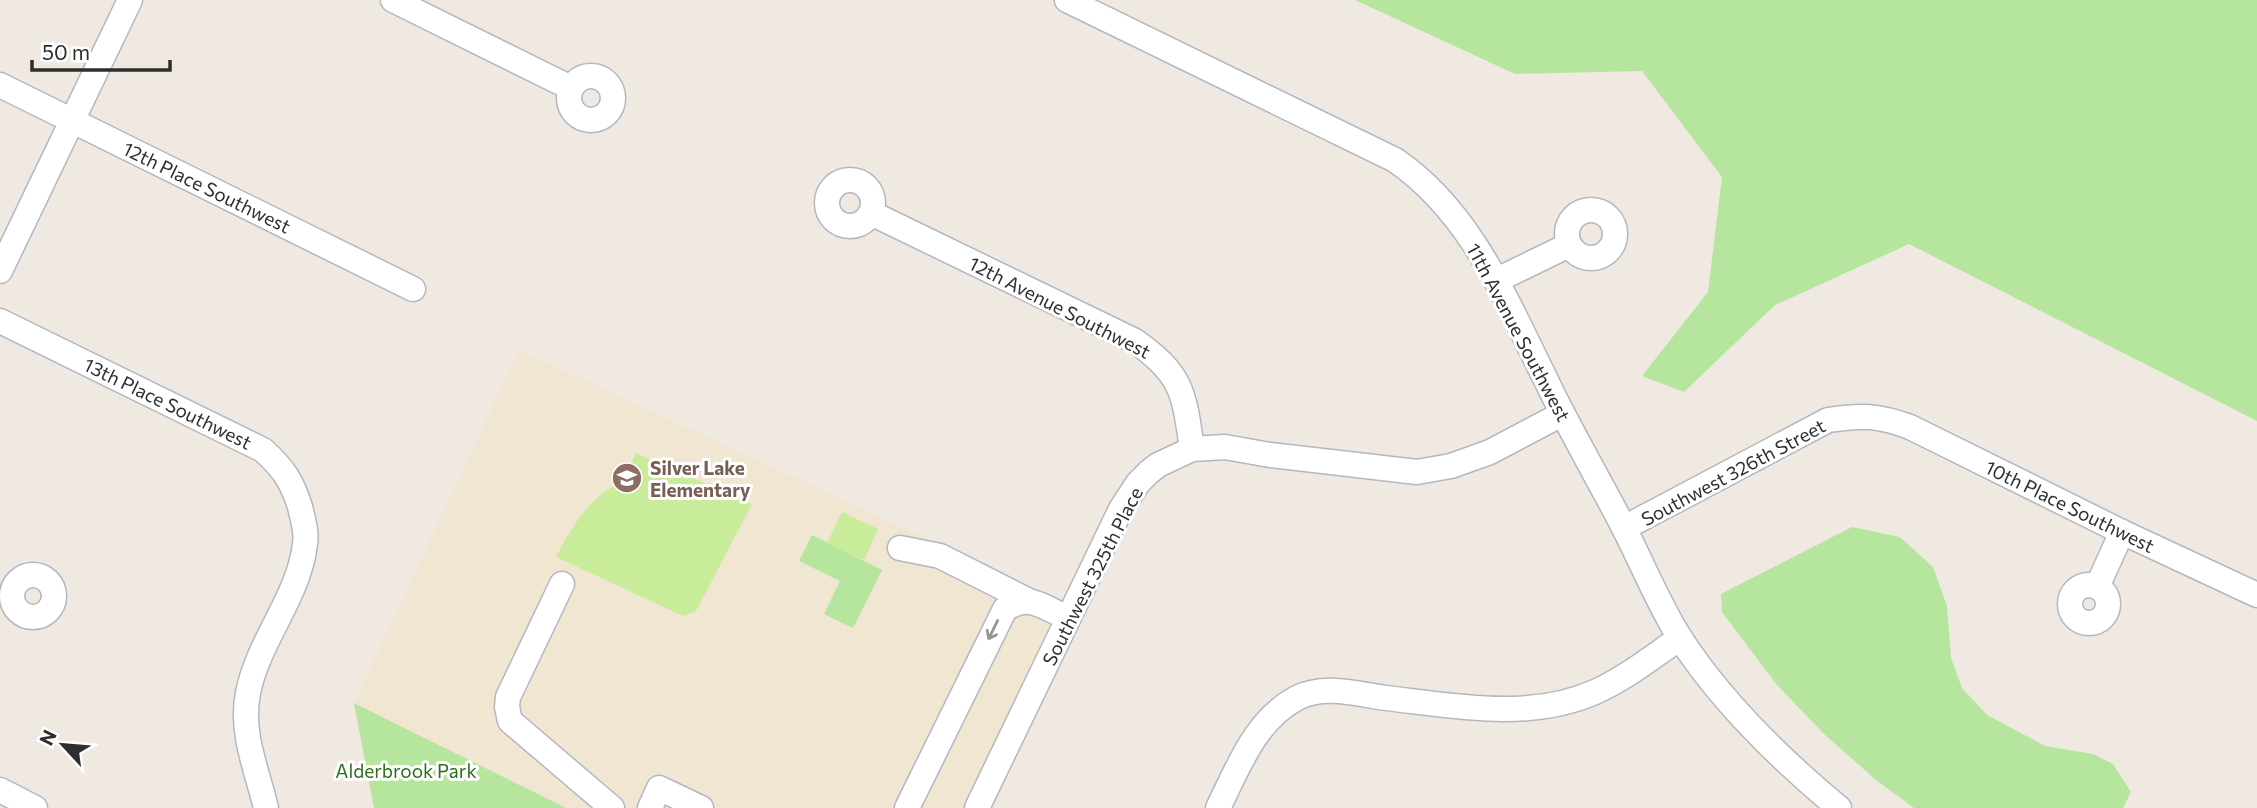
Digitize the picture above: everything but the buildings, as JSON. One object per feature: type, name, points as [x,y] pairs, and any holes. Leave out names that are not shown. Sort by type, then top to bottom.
[{"type":"street","points":[[0,271],[130,0]]},
{"type":"street","points":[[393,0],[571,88]]},
{"type":"street","name":"11th Avenue Southwest","points":[[1067,0],[1395,160],[1416,174],[1459,220],[1497,280],[1562,414],[1680,638],[1733,707],[1798,774],[1839,808]]},
{"type":"street","name":"12th Place Southwest","points":[[0,85],[413,289]]},
{"type":"street","name":"12th Avenue Southwest","points":[[871,213],[1135,341],[1157,356],[1174,375],[1184,397],[1192,449]]},
{"type":"street","points":[[1497,280],[1569,245]]},
{"type":"street","name":"13th Place Southwest","points":[[0,321],[263,450],[282,468],[295,491],[306,541],[303,559],[263,647],[247,695],[246,724],[250,753],[266,808]]},
{"type":"street","name":"Southwest 325th Place","points":[[978,808],[1121,509],[1138,483],[1158,465],[1192,449],[1225,447],[1418,472],[1451,466],[1490,452],[1562,414]]},
{"type":"street","name":"Southwest 326th Street","points":[[1624,528],[1828,421],[1858,415],[1884,417]]},
{"type":"street","name":"10th Place Southwest","points":[[1884,417],[1910,427],[2122,532],[2257,594]]},
{"type":"street","points":[[2096,587],[2122,532]]},
{"type":"street","points":[[900,548],[940,556],[1068,618]]},
{"type":"street","points":[[562,584],[508,697],[507,713],[510,721],[612,808]]},
{"type":"street","points":[[907,808],[1000,616],[1005,609],[1021,600],[1029,601]]},
{"type":"street","points":[[1218,808],[1252,738],[1279,710],[1298,698],[1325,690],[1491,710],[1556,704],[1593,693],[1631,673],[1680,638]]},
{"type":"street","points":[[650,808],[659,788],[701,808]]},
{"type":"street","points":[[0,790],[36,808]]},
{"type":"shaded area","name":"Silver Lake Elementary","points":[[519,350],[1073,606],[977,808],[566,808],[354,703]]},
{"type":"green space","points":[[1355,0],[2257,0],[2257,421],[1909,244],[1775,305],[1684,392],[1642,376],[1708,292],[1722,177],[1642,71],[1515,74]]},
{"type":"green space","points":[[636,453],[752,504],[696,611],[683,616],[556,557],[583,513],[611,487],[623,481]]},
{"type":"green space","points":[[842,512],[878,529],[864,560],[827,543]]},
{"type":"green space","points":[[1852,527],[1900,537],[1933,567],[1947,606],[1951,658],[1962,688],[1987,715],[2045,746],[2093,754],[2113,764],[2131,792],[2123,808],[1914,808],[1876,780],[1824,734],[1777,685],[1722,612],[1721,594]]},
{"type":"green space","points":[[812,535],[882,570],[853,628],[824,614],[840,581],[799,561]]},
{"type":"green space","name":"Alderbrook Park","points":[[354,703],[566,808],[374,808]]},
{"type":"place","name":"Silver Lake Elementary","points":[[627,478]]}]
